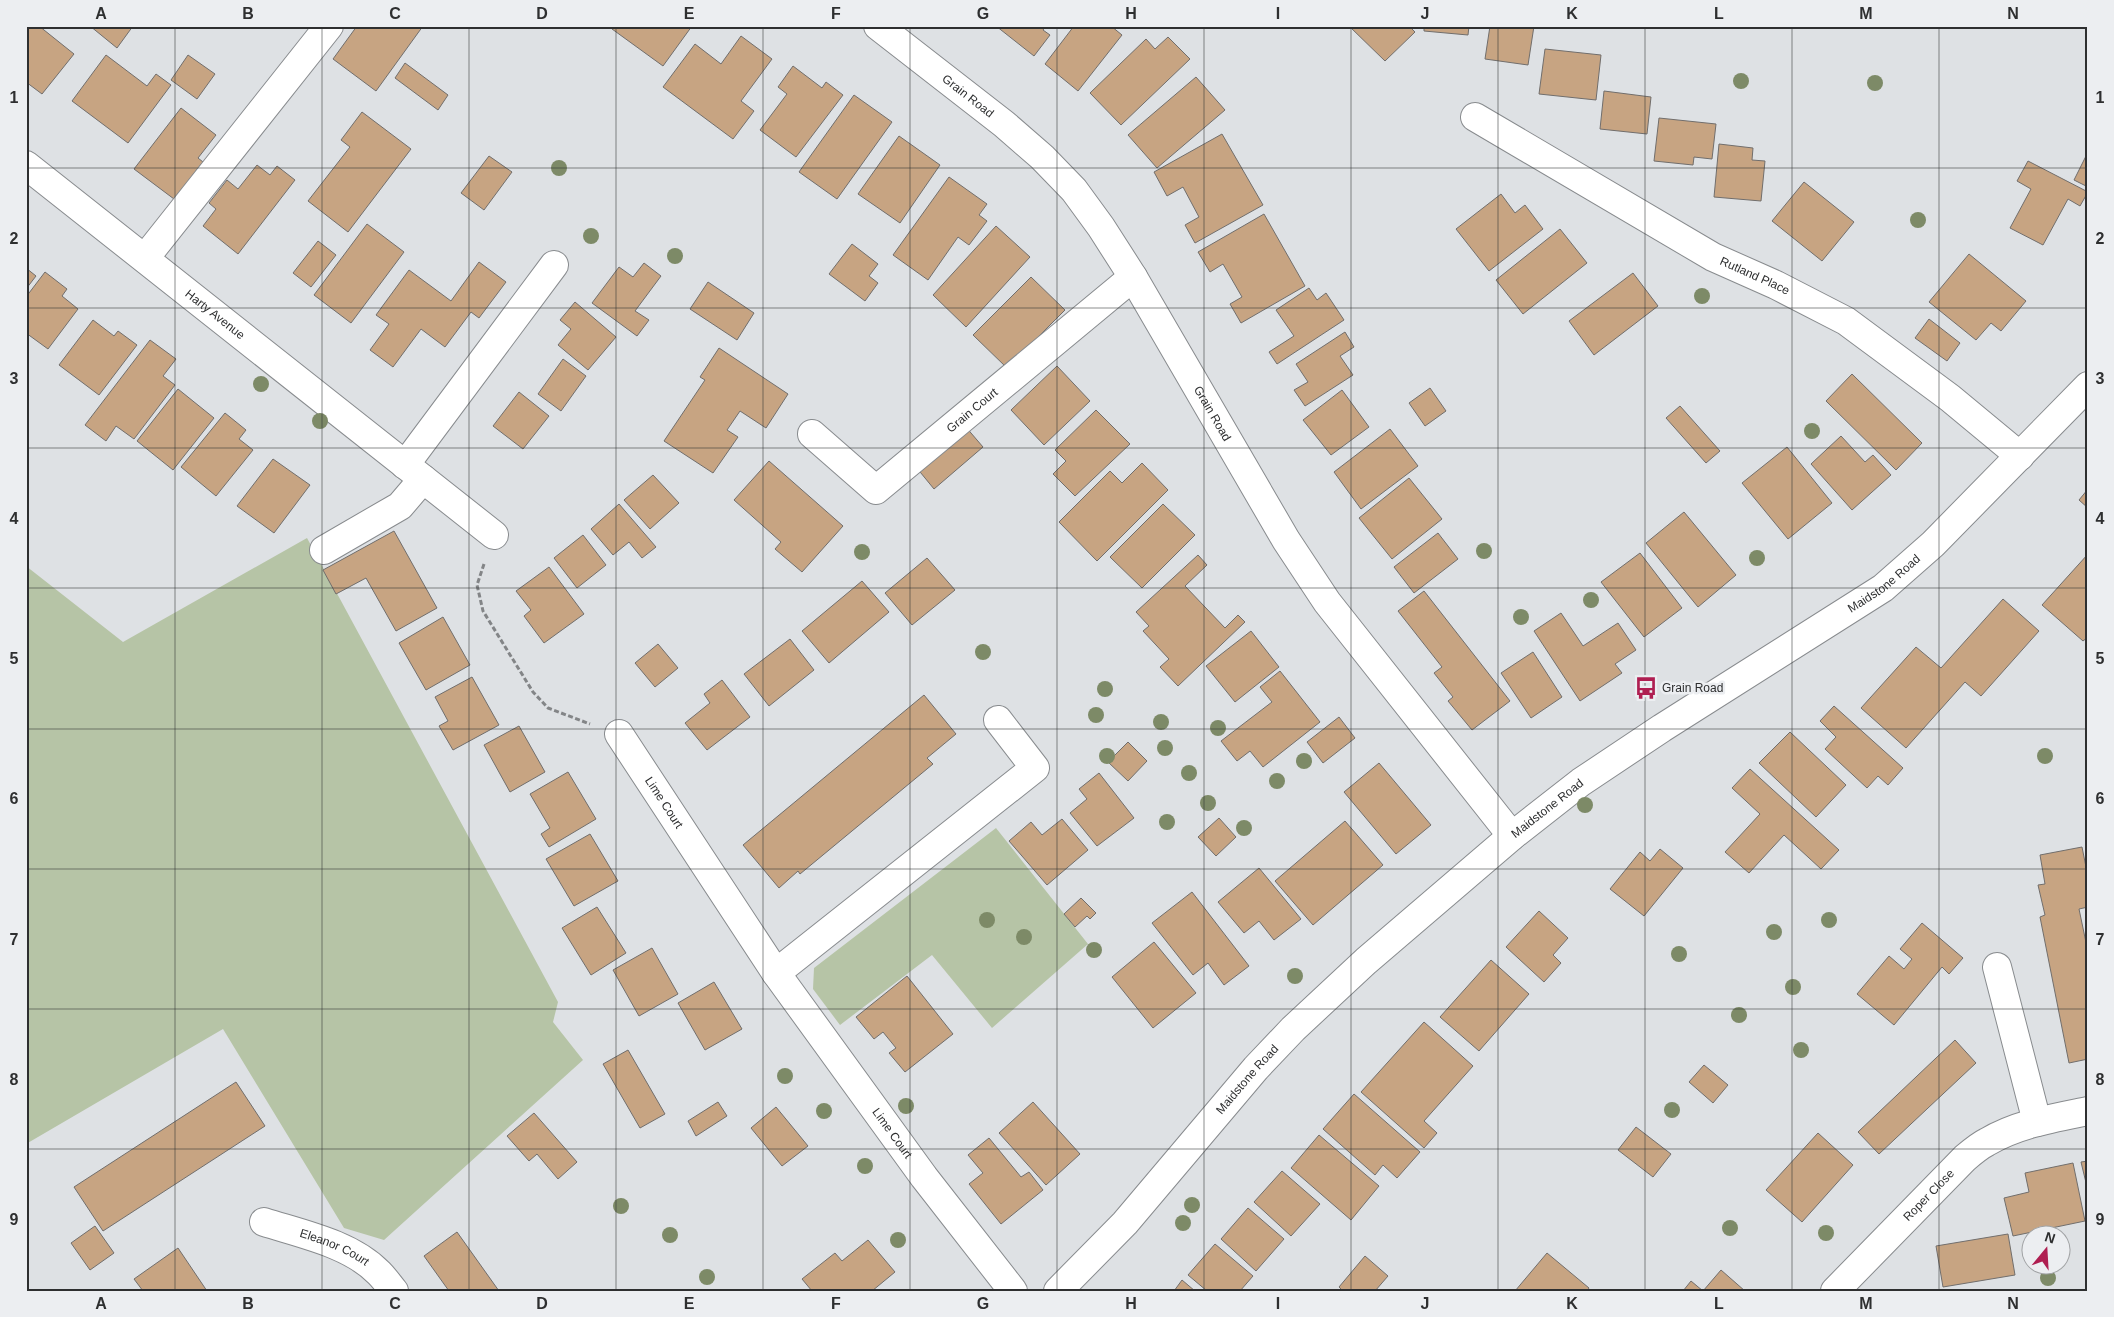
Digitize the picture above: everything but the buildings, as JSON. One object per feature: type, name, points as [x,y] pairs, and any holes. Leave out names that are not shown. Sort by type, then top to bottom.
[{"type":"street","points":[[145,258],[329,26]]},
{"type":"street","name":"Grain Road","points":[[878,26],[1004,124],[1042,157],[1074,190],[1101,227],[1132,277],[1281,532],[1327,602],[1512,836]]},
{"type":"street","name":"Rutland Place","points":[[1476,117],[1713,257],[1776,285],[1846,320],[1950,398],[2020,456]]},
{"type":"street","name":"Harty Avenue","points":[[26,165],[494,535]]},
{"type":"street","points":[[324,550],[400,506],[414,472],[554,265]]},
{"type":"street","name":"Grain Court","points":[[812,434],[876,490],[1132,277]]},
{"type":"street","name":"Maidstone Road","points":[[1058,1291],[1125,1223],[1256,1068],[1293,1029],[1366,961],[1512,836],[1581,782],[1883,588],[1933,544],[2088,386]]},
{"type":"street","points":[[776,974],[1035,768],[998,720]]},
{"type":"street","name":"Lime Court","points":[[619,734],[776,974],[924,1177],[1013,1291]]},
{"type":"street","points":[[1997,967],[2037,1122]]},
{"type":"street","name":"Roper Close","points":[[1834,1291],[1964,1158],[1988,1141],[2037,1122],[2088,1111]]},
{"type":"street","name":"Eleanor Court","points":[[264,1222],[336,1246],[378,1272],[394,1291]]},
{"type":"path","points":[[494,535],[476,585],[483,611],[533,692],[548,708],[619,734]]},
{"type":"green space","points":[[307,538],[558,1002],[553,1022],[583,1060],[384,1240],[344,1228],[223,1029],[26,1144],[26,566],[123,642]]},
{"type":"green space","points":[[996,828],[1088,944],[992,1028],[932,955],[840,1025],[813,989],[814,968]]},
{"type":"place","name":"Grain Road","points":[[1646,688]]}]
